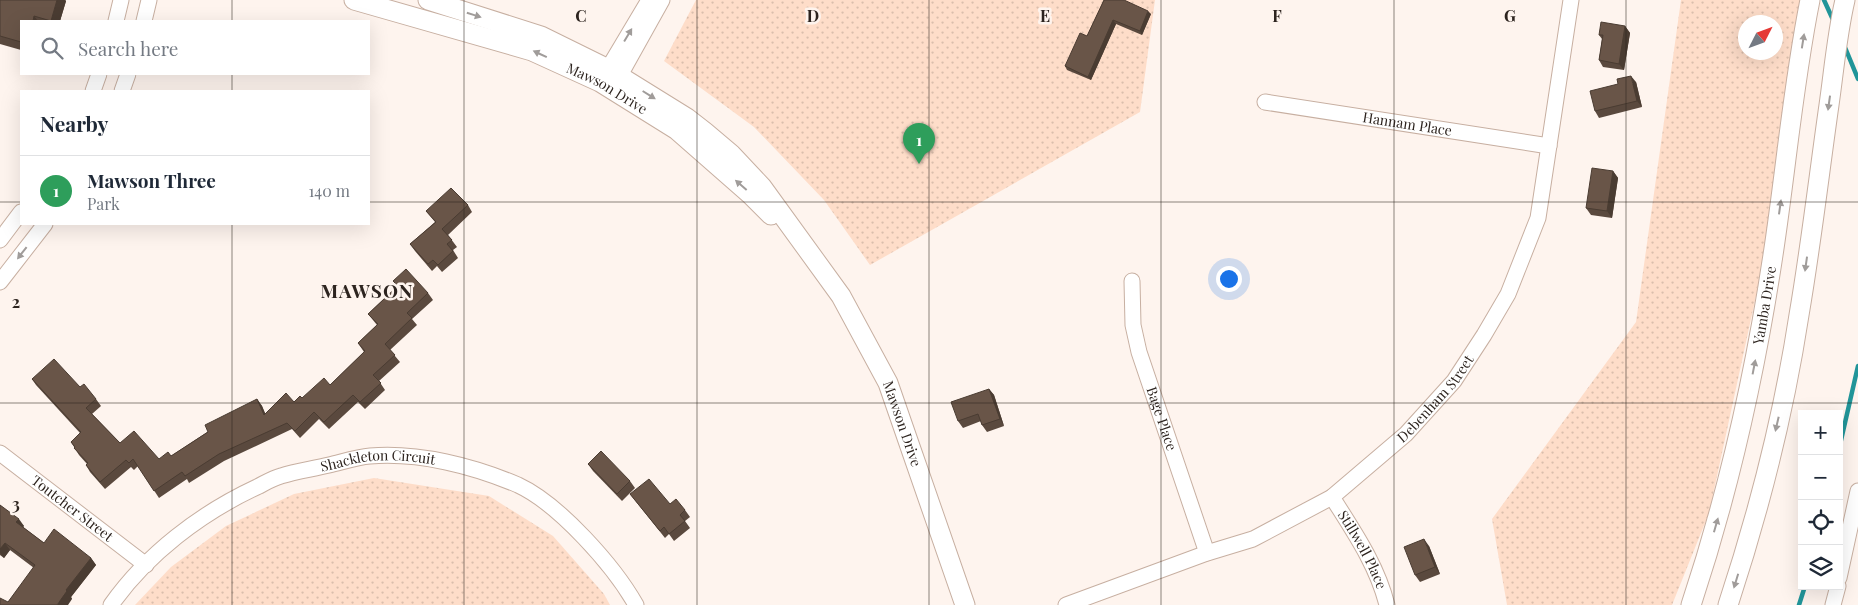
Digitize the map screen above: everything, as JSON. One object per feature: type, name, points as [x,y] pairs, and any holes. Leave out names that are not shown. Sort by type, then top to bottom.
[{"type":"main road","name":"Mawson Drive","points":[[354,0],[532,51],[610,79]]},
{"type":"main road","name":"Mawson Drive","points":[[428,0],[541,36],[610,79],[687,118],[731,154],[762,186],[841,296],[888,384],[965,605]]},
{"type":"main road","name":"Yamba Drive","points":[[1691,605],[1718,516],[1751,382],[1774,253],[1797,76],[1809,3]]},
{"type":"main road","points":[[1728,605],[1762,489],[1794,343],[1845,3]]},
{"type":"street","points":[[116,20],[121,0]]},
{"type":"street","points":[[144,20],[149,0]]},
{"type":"street","points":[[610,79],[649,0]]},
{"type":"street","points":[[610,79],[662,0]]},
{"type":"street","name":"Debenham Street","points":[[1066,605],[1253,538],[1332,497],[1406,434],[1454,381],[1508,294],[1538,218],[1571,0]]},
{"type":"street","points":[[93,90],[99,75]]},
{"type":"street","points":[[122,90],[128,75]]},
{"type":"street","name":"Hannam Place","points":[[1265,102],[1549,146]]},
{"type":"street","points":[[0,240],[20,213]]},
{"type":"street","points":[[0,282],[44,225]]},
{"type":"street","name":"Bage Place","points":[[1132,281],[1133,325],[1139,352],[1207,553]]},
{"type":"street","name":"Toutcher Street","points":[[0,453],[146,565]]},
{"type":"street","name":"Shackleton Circuit","points":[[111,605],[146,565],[180,534],[231,499],[281,476],[370,456],[417,458],[474,469],[519,486],[558,511],[596,551],[636,605]]},
{"type":"street","points":[[1843,560],[1858,491]]},
{"type":"street","name":"Stillwell Place","points":[[1332,497],[1366,552],[1387,605]]},
{"type":"street","points":[[1834,605],[1837,590]]},
{"type":"shaded area","points":[[696,0],[1155,0],[1140,112],[870,265],[824,200],[754,127],[664,61]]},
{"type":"shaded area","points":[[1681,0],[1820,0],[1709,513],[1672,605],[1507,605],[1492,519],[1636,322]]},
{"type":"shaded area","points":[[374,478],[489,496],[553,536],[604,594],[610,605],[135,605],[171,567],[226,526],[294,494]]},
{"type":"building","points":[[0,0],[57,0],[51,20],[34,16],[33,20],[20,20],[20,42],[0,36]]},
{"type":"building","points":[[1104,0],[1124,0],[1148,11],[1140,31],[1113,20],[1088,77],[1065,66],[1080,33],[1087,36]]},
{"type":"building","points":[[1601,22],[1625,26],[1619,64],[1599,60],[1603,35],[1599,35]]},
{"type":"building","points":[[1631,76],[1637,101],[1595,111],[1590,91],[1618,84],[1617,79]]},
{"type":"building","points":[[1592,168],[1613,171],[1607,211],[1586,208]]},
{"type":"building","points":[[451,188],[468,205],[442,229],[452,240],[447,244],[453,251],[438,265],[433,260],[428,264],[410,244],[436,222],[426,211]]},
{"type":"building","points":[[406,269],[428,293],[407,313],[412,318],[385,344],[395,355],[373,375],[381,383],[360,402],[353,395],[324,422],[314,412],[295,431],[287,423],[219,454],[185,476],[182,472],[154,491],[133,459],[129,463],[126,460],[100,482],[71,442],[81,432],[32,379],[54,359],[80,387],[84,384],[96,399],[86,408],[120,443],[134,431],[159,459],[168,452],[171,456],[208,432],[205,425],[257,399],[264,415],[286,393],[294,402],[300,396],[302,398],[324,378],[330,385],[365,351],[358,343],[378,324],[368,314],[398,286],[393,281]]},
{"type":"building","points":[[989,389],[1000,419],[982,425],[978,414],[958,421],[951,402]]},
{"type":"building","points":[[601,451],[630,481],[617,494],[588,464]]},
{"type":"building","points":[[649,479],[670,504],[676,499],[685,510],[680,515],[685,521],[669,534],[664,527],[660,531],[630,494]]},
{"type":"building","points":[[0,505],[19,519],[16,522],[44,543],[54,529],[91,558],[57,605],[0,605],[0,598],[8,602],[35,565],[5,543],[0,549]]},
{"type":"building","points":[[1424,539],[1435,567],[1415,575],[1404,547]]},
{"type":"waterway","points":[[1824,0],[1834,22]]},
{"type":"waterway","points":[[1844,45],[1858,79]]},
{"type":"waterway","points":[[1843,432],[1858,366]]},
{"type":"waterway","points":[[1799,605],[1804,590]]},
{"type":"place","name":"Mawson Three","points":[[919,164]]},
{"type":"district","name":"MAWSON","points":[[367,291]]}]
